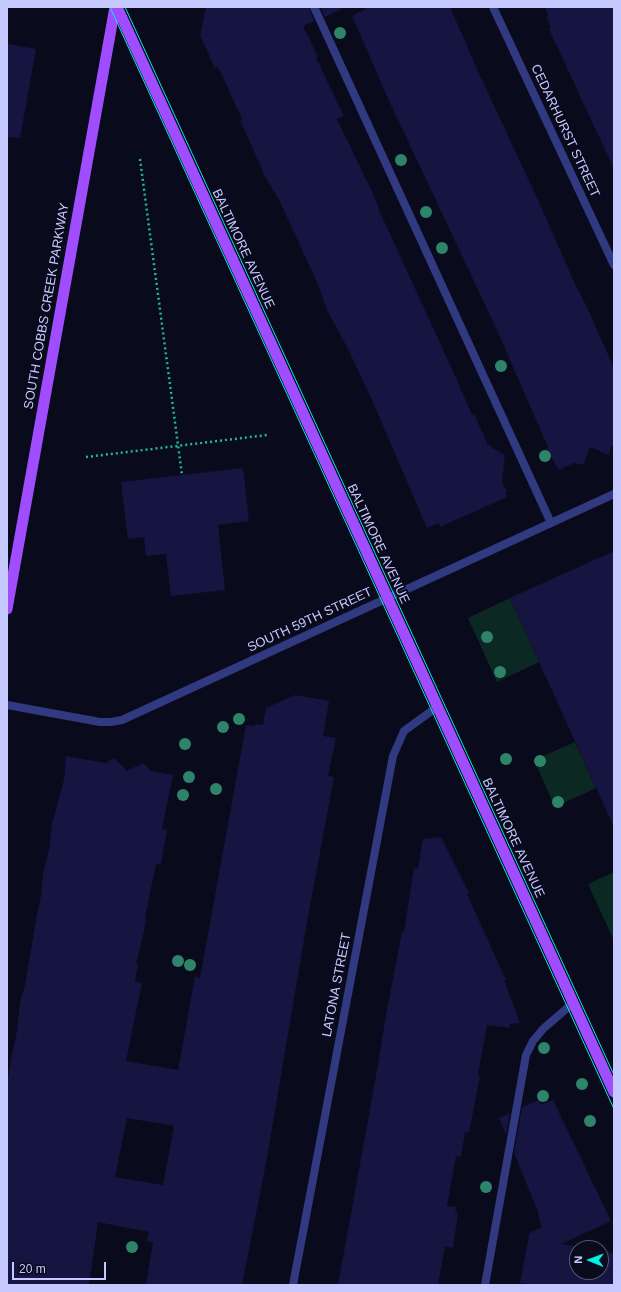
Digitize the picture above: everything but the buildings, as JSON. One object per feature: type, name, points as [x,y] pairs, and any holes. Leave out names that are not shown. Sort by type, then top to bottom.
[{"type":"main road","name":"BALTIMORE AVENUE","points":[[116,7],[614,1092]]},
{"type":"main road","name":"SOUTH COBBS CREEK PARKWAY","points":[[7,609],[116,7]]},
{"type":"street","points":[[314,7],[551,523]]},
{"type":"street","name":"CEDARHURST STREET","points":[[493,7],[614,265]]},
{"type":"street","name":"SOUTH 59TH STREET","points":[[7,705],[100,722],[122,720],[614,494]]},
{"type":"street","name":"LATONA STREET","points":[[293,1285],[393,756],[404,731],[437,708]]},
{"type":"street","points":[[485,1285],[526,1055],[533,1041],[543,1029],[573,1003]]},
{"type":"path","points":[[140,159],[182,475]]},
{"type":"path","points":[[86,457],[267,435]]},
{"type":"green space","points":[[510,598],[539,662],[497,682],[468,618]]},
{"type":"green space","points":[[575,742],[596,788],[555,807],[534,760]]},
{"type":"green space","points":[[614,872],[614,941],[588,884]]},
{"type":"tram line","points":[[110,7],[614,1109]]},
{"type":"tram line","points":[[125,7],[614,1075]]}]
